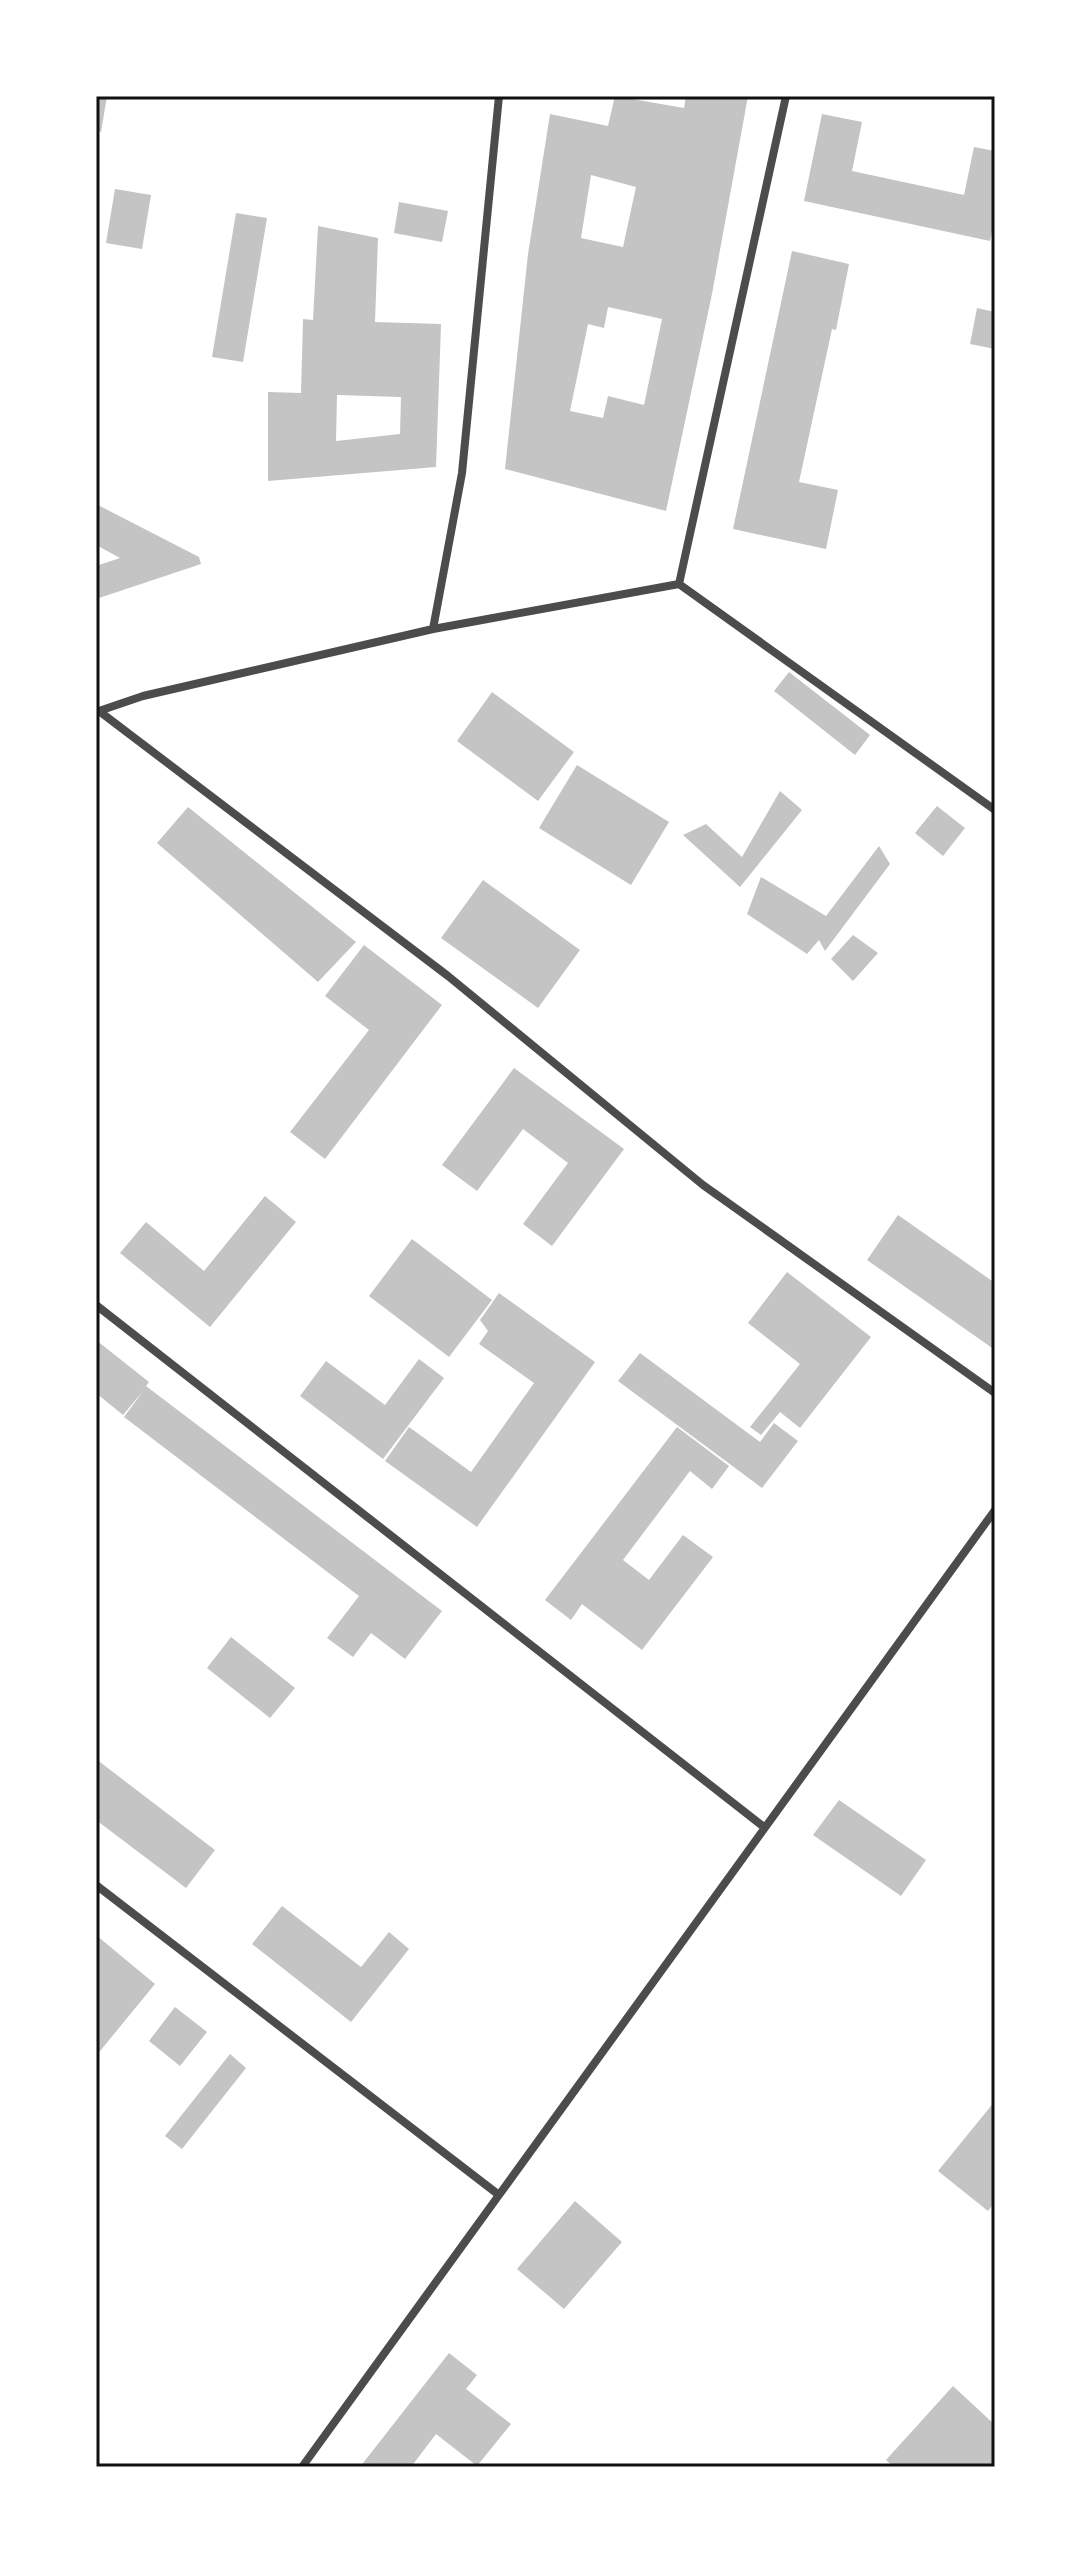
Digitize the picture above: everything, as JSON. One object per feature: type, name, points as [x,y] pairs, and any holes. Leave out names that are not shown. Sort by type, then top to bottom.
[{"type":"street","points":[[433,629],[462,473],[499,96]]},
{"type":"street","points":[[679,584],[786,96]]},
{"type":"street","points":[[98,711],[143,696],[433,629],[679,584],[995,810]]},
{"type":"street","points":[[98,711],[448,976],[703,1185],[995,1393]]},
{"type":"street","points":[[96,1305],[764,1827]]},
{"type":"street","points":[[302,2467],[995,1510]]},
{"type":"street","points":[[96,1885],[499,2195]]},
{"type":"building","points":[[96,96],[107,96],[101,132],[96,131]]},
{"type":"building","points":[[615,96],[684,108],[686,96],[748,96],[712,294],[666,511],[505,469],[528,254],[550,114],[608,126]],"holes":[[[591,175],[636,187],[623,247],[581,238]],[[608,307],[662,319],[644,405],[608,396],[603,418],[570,411],[588,324],[604,328]]]},
{"type":"building","points":[[822,114],[862,122],[852,171],[964,195],[974,147],[995,151],[995,216],[990,241],[804,201]]},
{"type":"building","points":[[115,189],[151,195],[142,249],[106,243]]},
{"type":"building","points":[[399,202],[448,211],[442,242],[394,233]]},
{"type":"building","points":[[236,213],[267,218],[243,362],[212,357]]},
{"type":"building","points":[[318,226],[378,238],[375,322],[441,324],[436,467],[268,481],[268,392],[301,393],[303,319],[313,320]],"holes":[[[337,395],[401,397],[400,434],[336,441]]]},
{"type":"building","points":[[792,251],[849,264],[799,482],[838,490],[826,549],[733,529]]},
{"type":"building","points":[[977,308],[995,312],[995,349],[970,344]]},
{"type":"building","points":[[96,504],[199,557],[201,564],[96,599],[96,566],[120,558],[96,545]]},
{"type":"building","points":[[789,672],[870,735],[855,755],[774,691]]},
{"type":"building","points":[[492,692],[574,752],[538,801],[457,741]]},
{"type":"building","points":[[577,765],[669,822],[631,885],[539,828]]},
{"type":"building","points":[[780,791],[802,810],[740,887],[683,835],[706,824],[742,857]]},
{"type":"building","points":[[937,806],[965,828],[943,856],[915,833]]},
{"type":"building","points":[[188,807],[356,942],[318,982],[157,843]]},
{"type":"building","points":[[879,846],[890,864],[825,951],[819,940],[807,954],[747,914],[761,877],[826,916]]},
{"type":"building","points":[[483,880],[580,950],[538,1008],[441,938]]},
{"type":"building","points":[[853,935],[878,953],[853,981],[831,959]]},
{"type":"building","points":[[364,945],[442,1005],[325,1159],[290,1132],[369,1030],[325,996]]},
{"type":"building","points":[[514,1068],[624,1149],[552,1246],[523,1224],[568,1163],[523,1129],[477,1191],[442,1165]]},
{"type":"building","points":[[265,1196],[296,1222],[210,1327],[120,1253],[146,1222],[204,1271]]},
{"type":"building","points":[[898,1215],[995,1283],[995,1350],[867,1260]]},
{"type":"building","points":[[412,1239],[492,1300],[449,1357],[369,1296]]},
{"type":"building","points":[[787,1272],[871,1337],[800,1428],[780,1412],[761,1435],[750,1427],[800,1364],[748,1323]]},
{"type":"building","points":[[499,1293],[595,1362],[477,1527],[385,1461],[409,1427],[471,1472],[534,1383],[479,1344],[488,1331],[480,1320]]},
{"type":"building","points":[[96,1340],[149,1382],[146,1386],[442,1611],[405,1659],[371,1633],[353,1657],[327,1638],[359,1596],[124,1417],[144,1390],[123,1415],[96,1393]]},
{"type":"building","points":[[640,1353],[760,1442],[774,1423],[798,1441],[762,1488],[618,1381]]},
{"type":"building","points":[[419,1359],[444,1378],[383,1459],[300,1396],[326,1361],[385,1405]]},
{"type":"building","points":[[677,1427],[729,1466],[712,1489],[690,1471],[623,1560],[649,1580],[683,1535],[713,1557],[642,1650],[582,1604],[571,1620],[545,1600]]},
{"type":"building","points":[[231,1637],[295,1688],[270,1718],[207,1668]]},
{"type":"building","points":[[96,1759],[215,1850],[186,1888],[96,1820]]},
{"type":"building","points":[[839,1800],[926,1860],[901,1896],[813,1835]]},
{"type":"building","points":[[282,1906],[361,1967],[389,1932],[409,1949],[351,2022],[252,1944]]},
{"type":"building","points":[[96,1935],[155,1984],[96,2056]]},
{"type":"building","points":[[175,2007],[207,2032],[180,2066],[149,2041]]},
{"type":"building","points":[[230,2054],[246,2068],[182,2149],[165,2136]]},
{"type":"building","points":[[995,2101],[995,2202],[988,2211],[938,2171]]},
{"type":"building","points":[[575,2201],[622,2242],[564,2309],[517,2269]]},
{"type":"building","points":[[449,2353],[477,2375],[466,2389],[511,2424],[477,2466],[436,2434],[411,2467],[360,2467]]},
{"type":"building","points":[[953,2386],[995,2425],[995,2467],[894,2467],[886,2460]]}]
